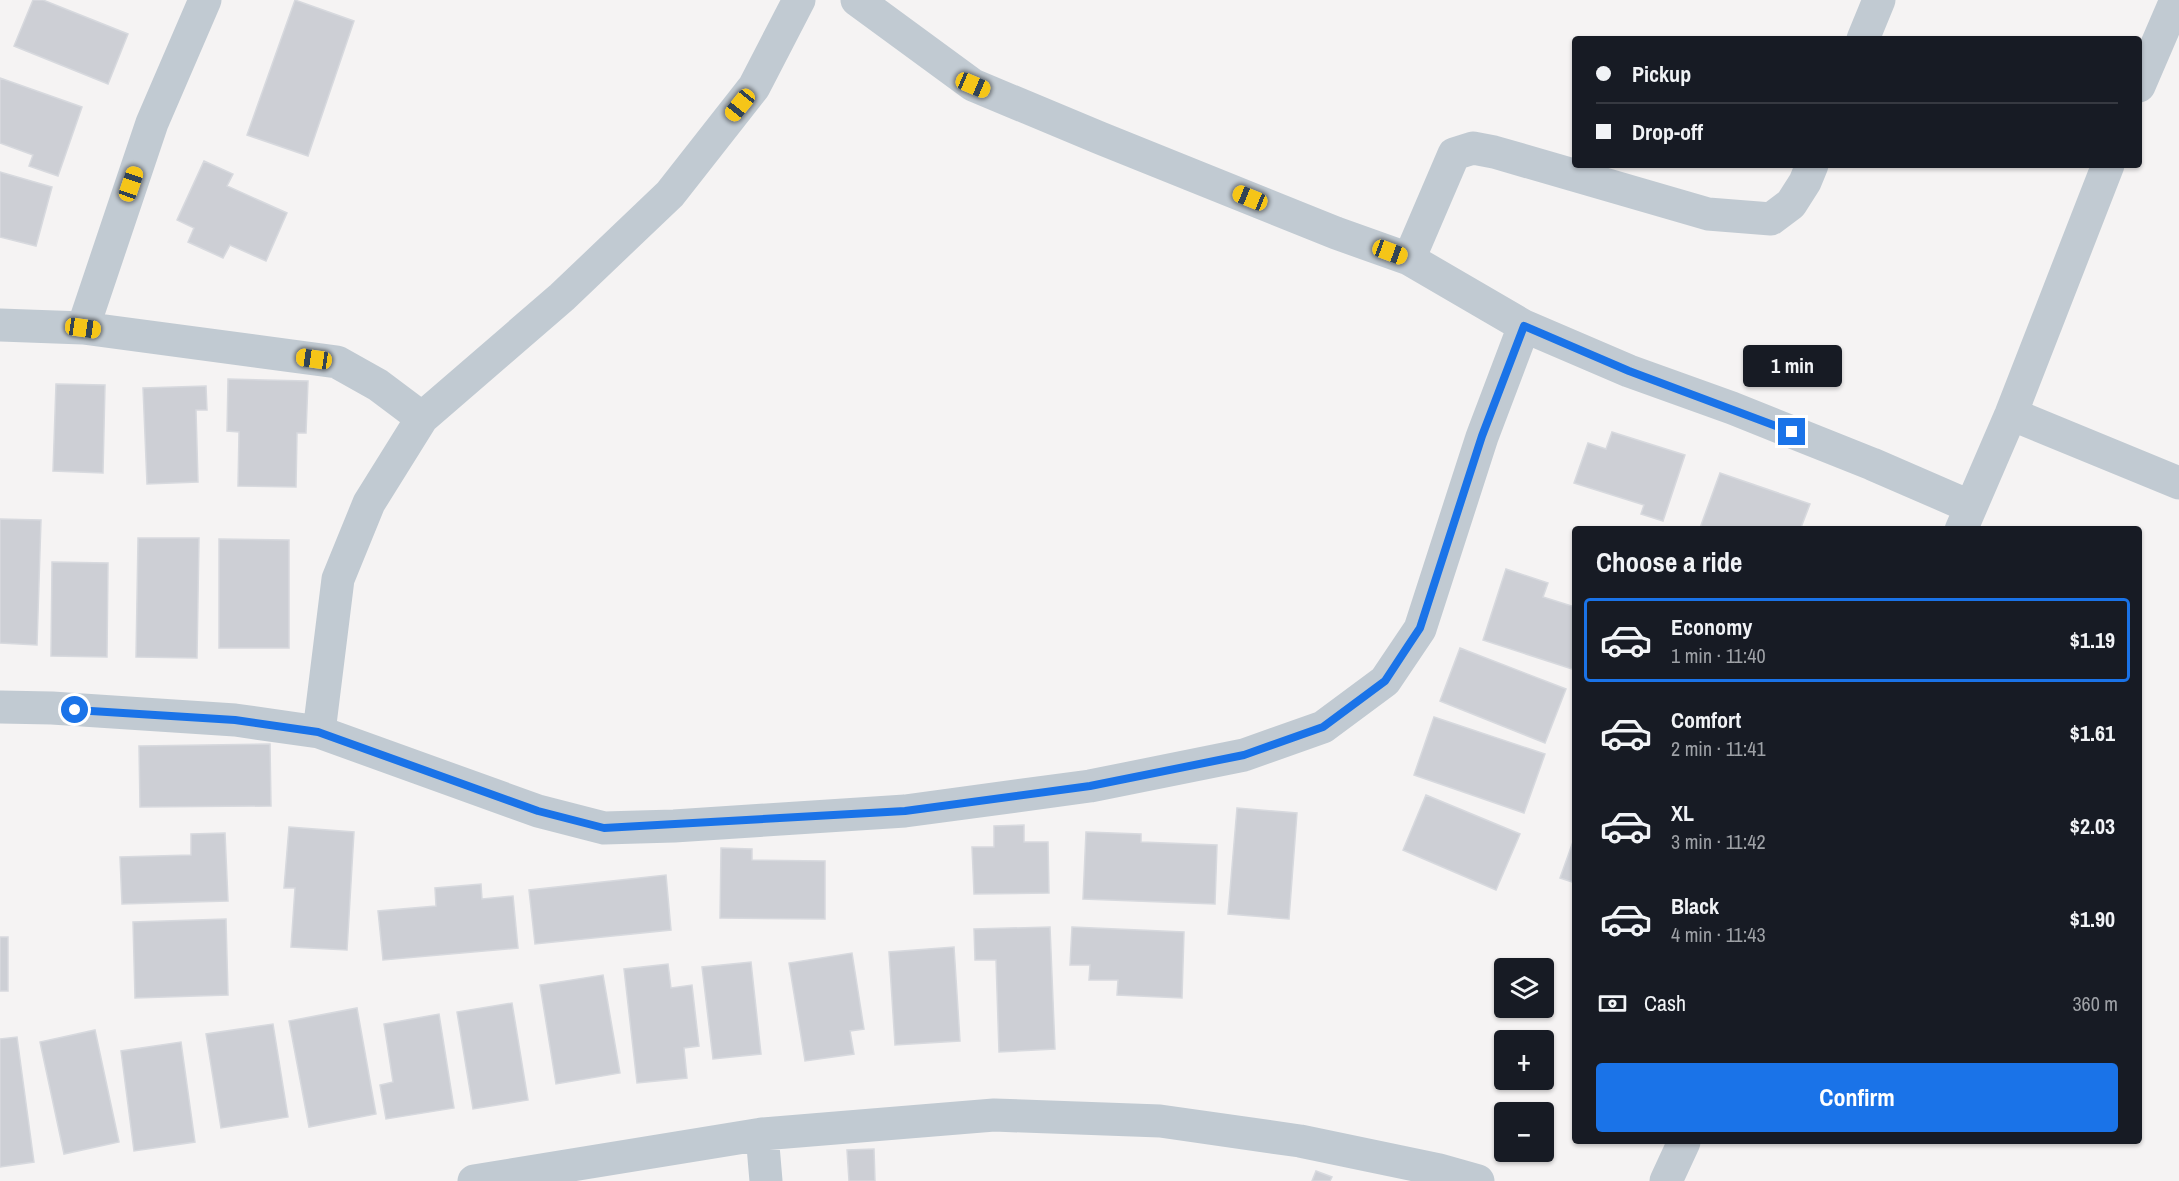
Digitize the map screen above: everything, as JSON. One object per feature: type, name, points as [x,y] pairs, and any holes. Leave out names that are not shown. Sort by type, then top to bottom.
[{"type":"street","points":[[83,328],[152,123],[205,0]]},
{"type":"street","points":[[318,732],[338,579],[369,503],[422,418],[562,297],[670,194],[754,87],[799,0]]},
{"type":"street","points":[[857,0],[973,85],[1325,228],[1409,259],[1524,326],[1629,371],[1732,408],[1872,464],[1966,518],[2011,414],[2107,168]]},
{"type":"street","points":[[1864,36],[1879,0]]},
{"type":"street","points":[[2142,79],[2175,0]]},
{"type":"street","points":[[1409,259],[1454,154],[1473,148],[1505,155],[1708,214],[1771,219],[1791,204],[1811,168]]},
{"type":"street","points":[[0,325],[83,328],[337,362],[378,385],[422,418]]},
{"type":"street","points":[[0,707],[52,708],[235,720],[318,732],[538,811],[604,828],[905,811],[1090,786],[1244,755],[1323,727],[1385,681],[1420,628],[1482,436],[1524,326]]},
{"type":"street","points":[[2011,414],[2179,483]]},
{"type":"street","points":[[474,1181],[762,1134],[994,1115],[1160,1121],[1300,1141],[1438,1170],[1478,1181]]},
{"type":"street","points":[[762,1134],[766,1181]]},
{"type":"street","points":[[1666,1181],[1683,1144]]},
{"type":"building","points":[[33,0],[43,0],[128,34],[108,84],[14,46]]},
{"type":"building","points":[[295,0],[354,21],[308,156],[247,135]]},
{"type":"building","points":[[0,78],[82,107],[58,176],[29,166],[33,155],[0,143]]},
{"type":"building","points":[[204,161],[233,174],[227,186],[287,213],[266,261],[230,245],[223,258],[188,242],[194,228],[177,220]]},
{"type":"building","points":[[0,172],[52,187],[36,246],[0,237]]},
{"type":"building","points":[[228,379],[308,381],[306,433],[297,433],[296,487],[238,486],[239,432],[227,431]]},
{"type":"building","points":[[56,384],[105,385],[103,473],[53,471]]},
{"type":"building","points":[[206,386],[207,410],[196,410],[198,482],[147,484],[143,388]]},
{"type":"building","points":[[1612,432],[1685,455],[1663,521],[1641,514],[1644,505],[1574,483],[1588,443],[1606,449]]},
{"type":"building","points":[[1720,473],[1810,504],[1802,526],[1701,526]]},
{"type":"building","points":[[0,519],[41,520],[37,645],[0,643]]},
{"type":"building","points":[[138,538],[199,538],[197,658],[136,657]]},
{"type":"building","points":[[219,539],[289,540],[289,648],[219,648]]},
{"type":"building","points":[[52,562],[108,563],[107,657],[51,656]]},
{"type":"building","points":[[1506,569],[1548,583],[1543,597],[1572,606],[1572,669],[1483,640]]},
{"type":"building","points":[[1460,648],[1566,689],[1545,743],[1440,701]]},
{"type":"building","points":[[1434,717],[1545,754],[1524,813],[1414,775]]},
{"type":"building","points":[[270,744],[271,806],[140,807],[139,746]]},
{"type":"building","points":[[1426,795],[1520,834],[1496,890],[1403,850]]},
{"type":"building","points":[[1237,808],[1297,813],[1289,919],[1228,914]]},
{"type":"building","points":[[1024,825],[1024,842],[1048,842],[1049,893],[974,894],[972,847],[994,847],[994,826]]},
{"type":"building","points":[[289,827],[354,832],[347,950],[291,947],[295,888],[284,888]]},
{"type":"building","points":[[1086,832],[1141,834],[1141,842],[1217,845],[1215,904],[1083,899]]},
{"type":"building","points":[[225,833],[228,901],[122,904],[120,857],[191,855],[191,834]]},
{"type":"building","points":[[1572,844],[1572,882],[1560,878]]},
{"type":"building","points":[[721,848],[752,849],[752,860],[825,861],[825,919],[720,918]]},
{"type":"building","points":[[666,875],[671,930],[535,944],[529,890]]},
{"type":"building","points":[[481,884],[482,899],[513,896],[518,948],[383,960],[378,911],[436,906],[435,888]]},
{"type":"building","points":[[226,919],[228,995],[135,998],[133,922]]},
{"type":"building","points":[[1050,927],[1055,1049],[999,1052],[996,960],[975,960],[974,929]]},
{"type":"building","points":[[1072,927],[1184,932],[1182,998],[1117,995],[1118,980],[1089,980],[1090,965],[1070,965]]},
{"type":"building","points":[[0,937],[8,937],[8,991],[0,991]]},
{"type":"building","points":[[954,947],[960,1041],[895,1045],[889,952]]},
{"type":"building","points":[[852,953],[864,1029],[850,1031],[854,1054],[805,1061],[789,963]]},
{"type":"building","points":[[751,962],[761,1054],[713,1059],[702,967]]},
{"type":"building","points":[[668,964],[671,988],[692,985],[699,1046],[684,1048],[687,1078],[637,1083],[624,969]]},
{"type":"building","points":[[603,975],[620,1073],[556,1084],[540,985]]},
{"type":"building","points":[[512,1003],[528,1100],[473,1109],[457,1012]]},
{"type":"building","points":[[357,1008],[376,1114],[309,1127],[289,1021]]},
{"type":"building","points":[[439,1014],[454,1108],[386,1119],[380,1085],[393,1082],[384,1024]]},
{"type":"building","points":[[273,1024],[288,1117],[221,1128],[206,1034]]},
{"type":"building","points":[[95,1030],[119,1142],[64,1154],[40,1042]]},
{"type":"building","points":[[17,1037],[34,1162],[0,1167],[0,1039]]},
{"type":"building","points":[[181,1042],[195,1142],[134,1151],[121,1051]]},
{"type":"building","points":[[874,1149],[875,1181],[849,1181],[847,1150]]},
{"type":"building","points":[[1316,1171],[1332,1177],[1330,1181],[1312,1181]]},
{"type":"route","points":[[75,710],[235,720],[318,732],[538,811],[604,828],[905,811],[1090,786],[1244,755],[1323,727],[1385,681],[1420,628],[1482,436],[1524,326],[1629,371],[1792,432]]}]
